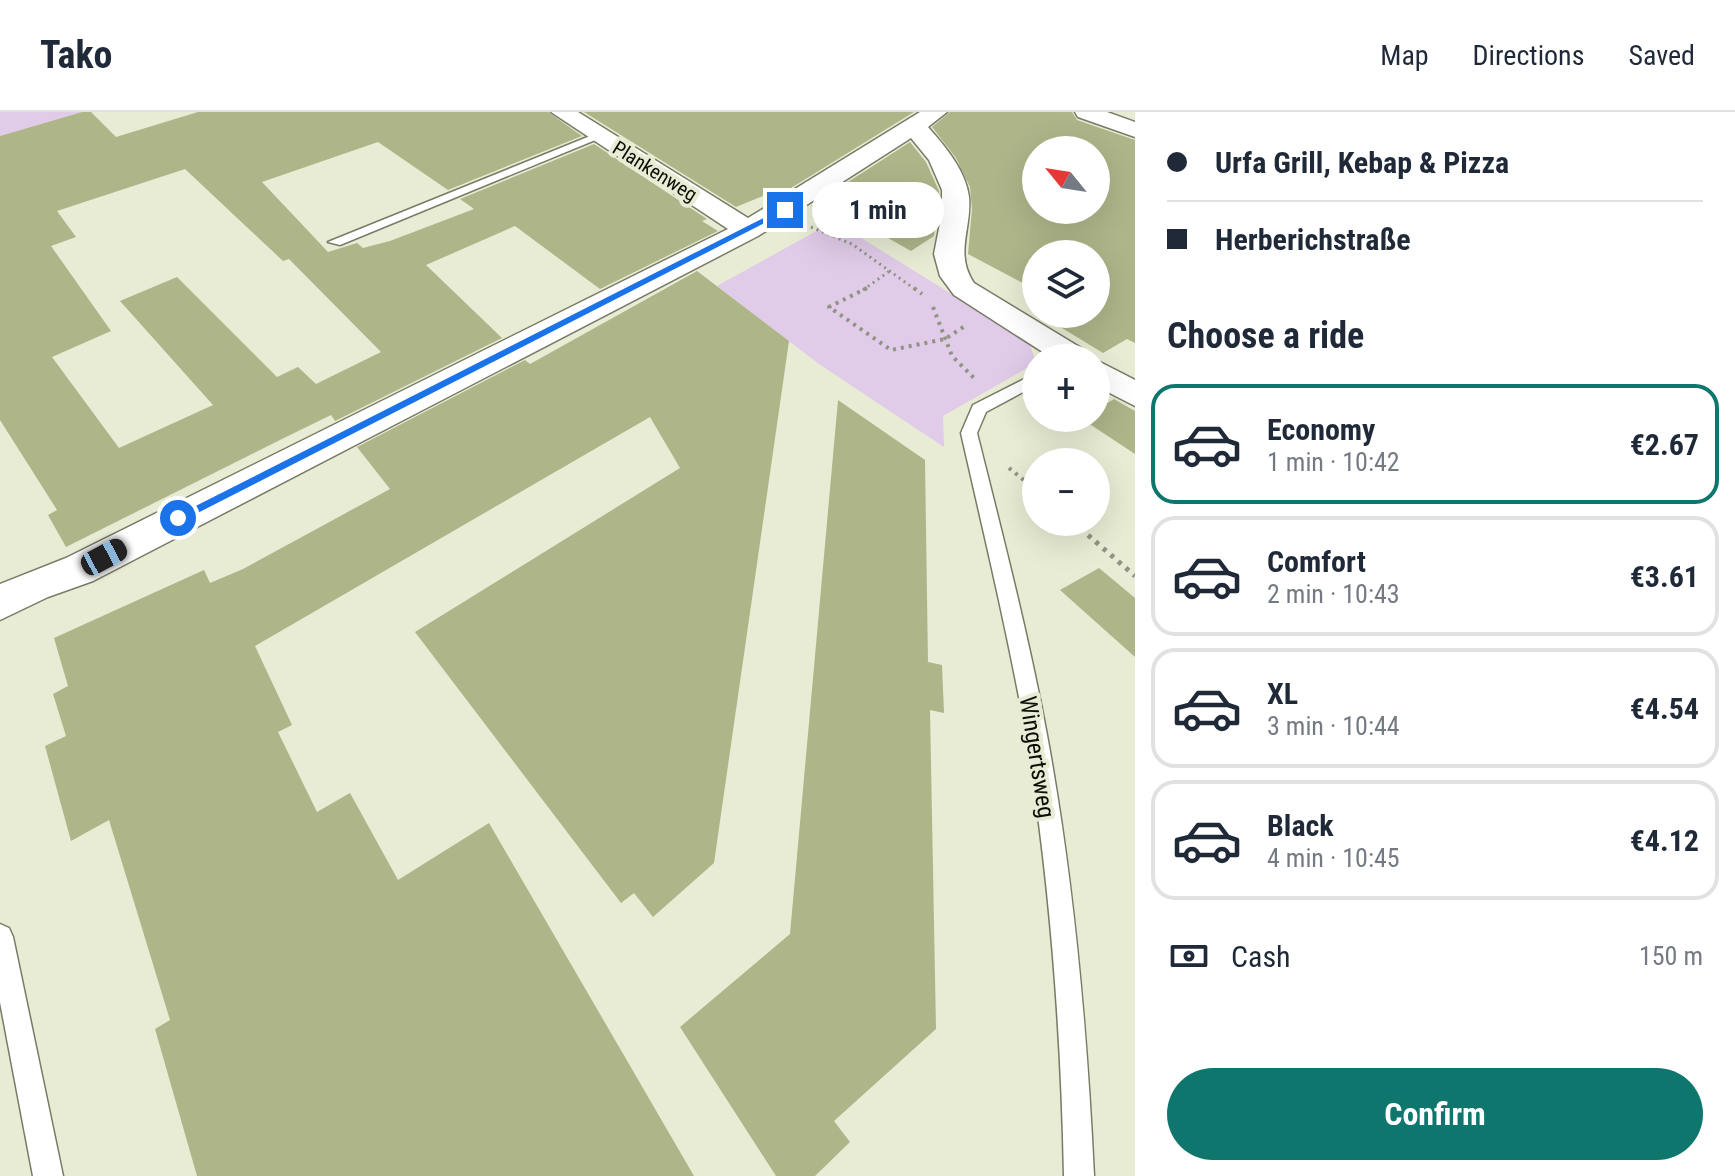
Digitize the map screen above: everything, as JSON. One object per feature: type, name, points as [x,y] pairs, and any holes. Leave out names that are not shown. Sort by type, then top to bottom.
[{"type":"street","name":"Plankenweg","points":[[562,112],[748,230]]},
{"type":"street","points":[[1086,112],[1135,130]]},
{"type":"street","points":[[11,594],[79,570],[748,230],[783,211],[924,119],[931,144],[956,196],[948,235],[948,255],[953,275],[964,289],[1052,344]]},
{"type":"street","points":[[1110,380],[1135,395]]},
{"type":"street","points":[[0,629],[79,570]]},
{"type":"lane","points":[[335,242],[599,136]]},
{"type":"lane","name":"Wingertsweg","points":[[1022,386],[979,409],[969,433],[1025,677],[1041,776],[1063,930],[1077,1094],[1079,1176]]},
{"type":"lane","points":[[0,937],[48,1176]]},
{"type":"path","points":[[783,211],[824,235],[852,244],[930,300],[952,356],[996,400]]},
{"type":"path","points":[[891,270],[869,287],[829,307],[891,350],[945,339],[989,305]]},
{"type":"path","points":[[1089,536],[1135,576]]},
{"type":"shaded area","points":[[0,112],[82,112],[0,136]]},
{"type":"shaded area","points":[[826,221],[837,223],[1029,342],[1022,344],[1022,371],[943,416],[944,447],[819,364],[717,286],[829,224]]},
{"type":"building","points":[[82,112],[91,112],[116,137],[198,112],[548,112],[582,136],[448,190],[378,142],[262,182],[328,252],[357,243],[363,248],[474,209],[460,199],[594,144],[707,219],[702,221],[718,231],[600,289],[515,226],[426,265],[502,338],[335,421],[331,415],[66,547],[48,515],[57,510],[0,420],[0,136]],"holes":[[[185,169],[283,261],[289,259],[381,352],[316,384],[298,367],[277,377],[177,277],[120,301],[213,405],[119,448],[52,357],[111,331],[51,246],[76,237],[57,211]]]},
{"type":"building","points":[[584,112],[914,112],[783,193],[777,190],[736,207]]},
{"type":"building","points":[[950,112],[1072,112],[1077,120],[1135,140],[1135,343],[1127,339],[1110,349],[1110,344],[1088,344],[1062,328],[1110,328],[1110,240],[1022,240],[1022,283],[968,254],[972,209],[970,187],[956,158],[932,127]]},
{"type":"building","points":[[910,142],[926,162],[939,191],[934,236],[911,251],[888,238],[811,206]]},
{"type":"building","points":[[697,271],[789,341],[714,863],[653,917],[634,893],[621,903],[415,632],[680,468],[650,417],[255,646],[292,725],[278,732],[317,812],[350,793],[398,880],[489,823],[694,1176],[197,1176],[155,1029],[170,1020],[109,820],[71,841],[45,746],[66,736],[53,694],[68,686],[54,638],[204,570],[210,583],[243,569],[390,489],[357,447],[525,360],[530,364]]},
{"type":"building","points":[[1114,399],[1135,411],[1135,454],[1102,432],[1110,432],[1110,401]]},
{"type":"building","points":[[838,400],[925,460],[928,662],[942,665],[944,713],[930,710],[936,1029],[834,1121],[850,1142],[815,1176],[776,1176],[680,1027],[790,934]]},
{"type":"building","points":[[1099,568],[1135,598],[1135,657],[1060,590]]},
{"type":"route","points":[[178,518],[785,210]]}]
